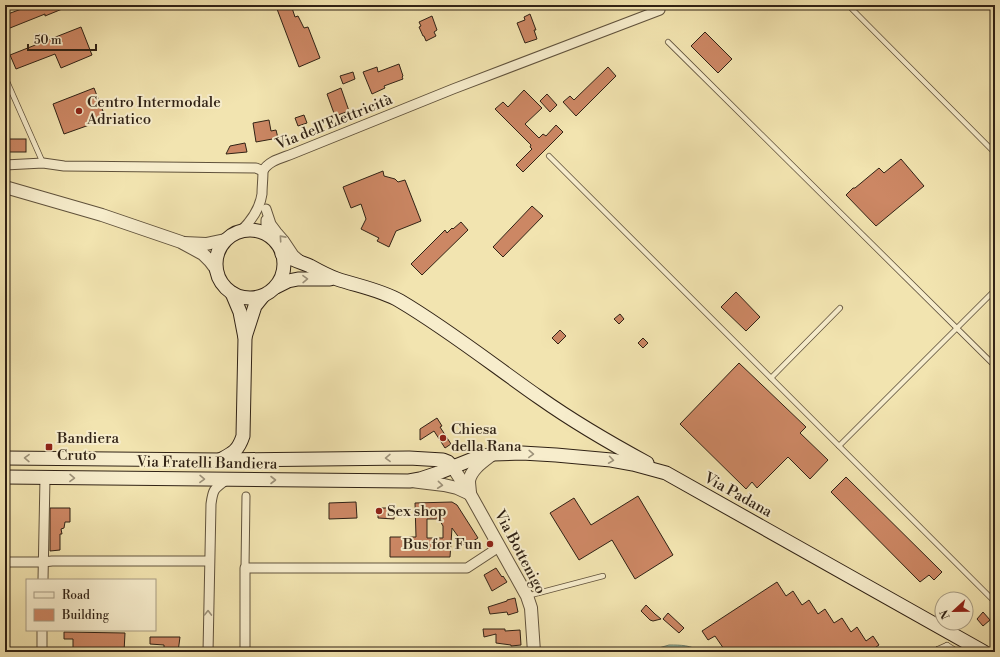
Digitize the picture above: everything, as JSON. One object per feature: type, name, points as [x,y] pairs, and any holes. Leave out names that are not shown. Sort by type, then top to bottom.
[{"type":"main road","points":[[276,287],[282,277],[284,265],[282,254],[278,245],[271,237],[262,232],[252,230],[241,231],[225,240],[219,249],[216,258],[218,278],[224,287],[241,298],[262,296],[288,281],[298,279],[335,279]]},
{"type":"main road","points":[[282,254],[335,279],[398,300],[452,335],[571,419],[600,437],[666,473]]},
{"type":"main road","points":[[220,460],[240,446],[243,436],[245,338],[240,312],[232,293]]},
{"type":"main road","points":[[245,338],[255,306],[262,296]]},
{"type":"main road","name":"Via Fratelli Bandiera","points":[[243,436],[248,454],[253,460]]},
{"type":"main road","name":"Via Padana","points":[[452,466],[493,454],[522,453],[611,460],[666,473],[948,639],[984,652]]},
{"type":"main road","name":"Via Fratelli Bandiera","points":[[5,458],[220,460],[409,458],[443,460],[452,466],[438,473],[409,481],[5,478]]},
{"type":"main road","points":[[409,458],[417,470],[409,481]]},
{"type":"street","name":"Via dell'Elettricità","points":[[263,171],[268,165],[292,154],[453,89],[660,10]]},
{"type":"street","points":[[5,165],[43,163],[64,166],[256,168],[263,171],[262,195],[271,224],[294,255],[304,264]]},
{"type":"street","points":[[5,187],[102,215],[181,242],[203,254],[216,269]]},
{"type":"street","points":[[241,231],[252,219],[262,195]]},
{"type":"street","points":[[266,209],[266,225],[271,237]]},
{"type":"street","points":[[181,242],[206,244],[225,240]]},
{"type":"street","points":[[470,494],[469,481],[473,472],[480,464],[493,454]]},
{"type":"street","points":[[452,466],[470,494]]},
{"type":"street","points":[[43,579],[45,478]]},
{"type":"street","points":[[208,652],[210,511],[214,489],[226,480]]},
{"type":"street","name":"Via Fratelli Bandiera","points":[[409,481],[444,485],[457,488],[470,494]]},
{"type":"street","name":"Via Bottenigo","points":[[470,494],[527,596],[531,608],[534,652]]},
{"type":"street","points":[[245,652],[246,496]]},
{"type":"street","points":[[245,568],[467,568],[499,547]]},
{"type":"street","points":[[5,562],[209,561]]},
{"type":"street","points":[[42,631],[42,652]]},
{"type":"lane","points":[[848,5],[995,153]]},
{"type":"lane","points":[[668,42],[995,366]]},
{"type":"lane","points":[[5,77],[43,163]]},
{"type":"lane","points":[[549,156],[995,602]]},
{"type":"lane","points":[[839,446],[995,290]]},
{"type":"lane","points":[[771,378],[840,308]]},
{"type":"lane","points":[[527,596],[603,576]]},
{"type":"lane","points":[[936,650],[948,639],[958,652]]},
{"type":"lane","points":[[936,650],[948,652]]},
{"type":"shaded area","points":[[669,645],[682,645],[701,652],[645,652]]},
{"type":"building","points":[[26,5],[72,5],[5,30],[5,15],[27,7]]},
{"type":"building","points":[[291,5],[295,17],[298,16],[304,28],[308,27],[320,58],[299,67],[277,9]]},
{"type":"building","points":[[530,14],[536,30],[534,30],[537,39],[525,43],[517,23],[525,20],[524,17]]},
{"type":"building","points":[[432,16],[437,30],[434,32],[436,36],[426,41],[419,27],[421,26],[419,22]]},
{"type":"building","points":[[81,27],[92,55],[61,68],[55,54],[16,69],[10,55]]},
{"type":"building","points":[[705,32],[732,59],[718,73],[691,46]]},
{"type":"building","points":[[399,64],[403,79],[384,86],[385,88],[372,94],[363,72],[377,67],[378,72]]},
{"type":"building","points":[[608,67],[616,76],[576,116],[563,102],[570,96],[574,100]]},
{"type":"building","points":[[353,72],[355,79],[343,84],[340,76]]},
{"type":"building","name":"Centro Intermodale Adriatico","points":[[94,88],[106,119],[64,134],[53,104]]},
{"type":"building","points":[[341,88],[349,111],[335,116],[327,94]]},
{"type":"building","points":[[524,90],[542,108],[525,124],[539,138],[543,134],[546,136],[556,125],[563,132],[523,172],[516,165],[532,149],[530,147],[531,145],[495,109],[503,102],[508,107]]},
{"type":"building","points":[[547,94],[557,105],[550,112],[540,101]]},
{"type":"building","points":[[304,115],[307,123],[298,126],[295,118]]},
{"type":"building","points":[[269,120],[271,131],[276,130],[278,138],[256,142],[253,123]]},
{"type":"building","points":[[5,139],[26,139],[26,152],[5,152]]},
{"type":"building","points":[[245,143],[247,152],[226,154],[230,146]]},
{"type":"building","points":[[901,159],[924,186],[876,226],[846,195],[879,168],[884,173]]},
{"type":"building","points":[[383,171],[384,176],[395,179],[398,182],[405,180],[421,221],[396,231],[389,247],[377,241],[379,238],[361,229],[366,219],[361,204],[351,208],[343,187]]},
{"type":"building","points":[[532,206],[543,216],[503,257],[493,247]]},
{"type":"building","points":[[461,222],[468,230],[422,275],[411,264],[445,230],[447,233]]},
{"type":"building","points":[[736,292],[760,317],[746,331],[721,307]]},
{"type":"building","points":[[620,314],[624,319],[619,324],[614,319]]},
{"type":"building","points":[[560,330],[566,336],[558,344],[552,338]]},
{"type":"building","points":[[643,338],[648,343],[643,348],[638,343]]},
{"type":"building","points":[[739,363],[806,427],[800,433],[828,460],[810,479],[788,457],[757,488],[752,482],[746,489],[680,424]]},
{"type":"building","points":[[437,418],[442,426],[440,427],[451,444],[445,448],[434,431],[420,440],[420,429]]},
{"type":"building","points":[[846,477],[942,572],[934,580],[929,575],[920,582],[831,492]]},
{"type":"building","points":[[638,496],[673,555],[635,579],[612,540],[579,560],[550,513],[574,498],[591,525]]},
{"type":"building","points":[[356,502],[357,518],[329,519],[329,503]]},
{"type":"building","points":[[452,502],[457,505],[478,538],[465,546],[452,528],[450,557],[390,557],[390,537],[416,537],[415,503]],"holes":[[[427,519],[439,519],[443,526],[443,538],[427,538]]]},
{"type":"building","points":[[50,508],[70,508],[70,522],[65,522],[64,528],[61,529],[62,534],[60,534],[60,550],[50,551]]},
{"type":"building","points":[[378,508],[394,508],[394,519],[378,518]]},
{"type":"building","points":[[496,568],[507,582],[492,591],[484,575]]},
{"type":"building","points":[[777,582],[786,596],[793,591],[802,605],[809,600],[818,614],[825,609],[834,623],[842,618],[851,632],[857,627],[866,641],[873,636],[879,645],[869,652],[726,652],[715,636],[708,640],[702,631]]},
{"type":"building","points":[[515,598],[518,612],[508,615],[507,612],[490,614],[488,607]]},
{"type":"building","points":[[646,605],[661,619],[653,621],[650,620],[641,611]]},
{"type":"building","points":[[983,612],[990,620],[983,626],[977,619]]},
{"type":"building","points":[[668,613],[684,628],[679,633],[663,619]]},
{"type":"building","points":[[483,629],[505,629],[505,631],[520,630],[521,645],[511,646],[496,643],[496,634],[484,637]]},
{"type":"building","points":[[64,632],[125,633],[124,652],[73,652],[73,639],[64,639]]},
{"type":"building","points":[[150,637],[180,637],[178,652],[164,652],[164,645],[150,644]]},
{"type":"place","name":"Centro Intermodale Adriatico","points":[[79,111]]},
{"type":"place","name":"Chiesa della Rana","points":[[443,438]]},
{"type":"place","name":"Bandiera Cruto","points":[[49,447]]},
{"type":"place","name":"Sex shop","points":[[379,511]]},
{"type":"place","name":"Bus for Fun","points":[[490,544]]}]
